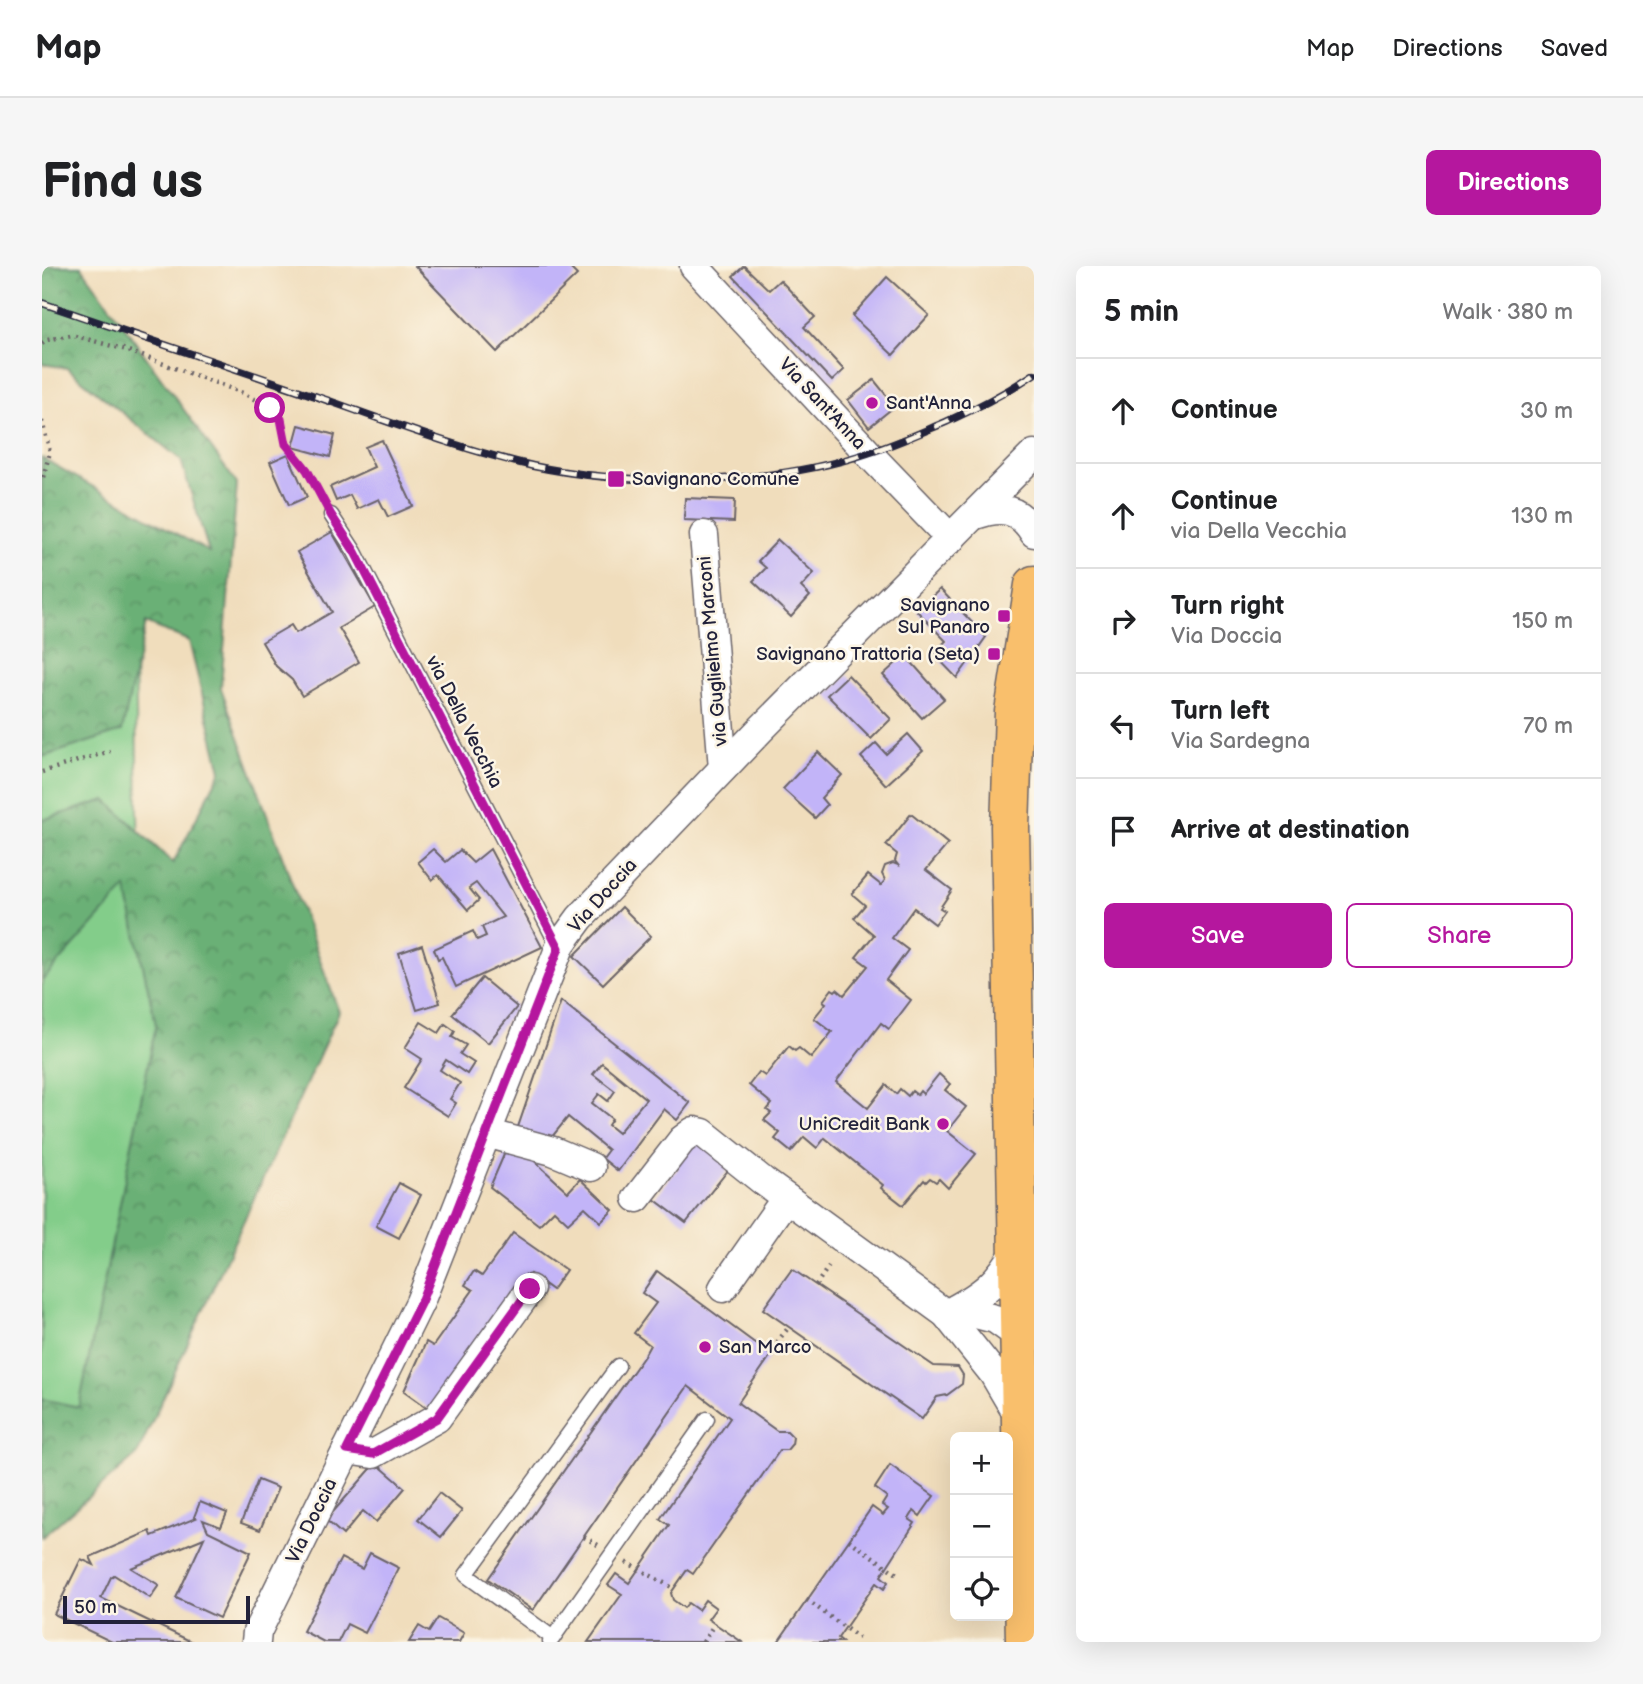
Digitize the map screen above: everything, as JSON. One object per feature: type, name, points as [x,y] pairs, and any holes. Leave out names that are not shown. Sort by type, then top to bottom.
[{"type":"main road","points":[[1025,1642],[1020,1337],[1026,1246],[1010,827],[1014,712],[1034,586]]},
{"type":"street","name":"Via Sant'Anna","points":[[694,266],[951,539]]},
{"type":"street","name":"Via Doccia","points":[[256,1642],[257,1632],[421,1302],[559,948],[580,918],[723,768],[1032,459]]},
{"type":"street","points":[[975,515],[995,508],[1007,510],[1019,515],[1034,533]]},
{"type":"street","name":"via Guglielmo Marconi","points":[[704,535],[723,768]]},
{"type":"street","points":[[637,1198],[682,1140],[694,1131],[703,1133],[713,1138],[786,1198],[951,1312],[995,1319],[1020,1337]]},
{"type":"street","points":[[486,1133],[553,1151],[591,1167]]},
{"type":"street","points":[[723,1287],[786,1198]]},
{"type":"street","points":[[951,1312],[994,1283],[1026,1246]]},
{"type":"street","points":[[347,1450],[373,1454],[437,1418],[530,1289]]},
{"type":"street","points":[[951,1312],[964,1336],[993,1373],[1023,1424]]},
{"type":"street","points":[[964,1336],[979,1343],[994,1344],[1020,1337]]},
{"type":"lane","name":"via Della Vecchia","points":[[331,515],[355,552],[559,948]]},
{"type":"lane","points":[[618,1366],[466,1575],[551,1640],[708,1419]]},
{"type":"path","points":[[42,344],[47,340],[72,335],[110,345],[243,393],[270,408],[281,419],[286,444],[307,470],[331,515]]},
{"type":"path","points":[[42,421],[50,452],[42,481]]},
{"type":"path","points":[[42,772],[110,751]]},
{"type":"path","points":[[768,1353],[789,1327]]},
{"type":"path","points":[[849,1540],[900,1576]]},
{"type":"path","points":[[807,1600],[859,1637]]},
{"type":"path","points":[[703,1642],[715,1623]]},
{"type":"green space","points":[[42,266],[81,266],[237,484],[221,688],[339,1012],[137,1455],[42,1537],[42,1399],[79,1407],[156,1025],[126,888],[42,981],[42,820],[106,800],[173,863],[221,771],[189,641],[146,623],[122,731],[42,757],[42,458],[209,552],[181,460],[67,368],[42,364]]},
{"type":"green space","points":[[42,500],[134,606],[139,863],[182,887],[105,1444],[42,1506]]},
{"type":"building","points":[[415,266],[568,266],[577,275],[497,352]]},
{"type":"building","points":[[744,266],[769,290],[780,280],[815,317],[804,327],[844,370],[832,381],[733,276]]},
{"type":"building","points":[[887,277],[929,315],[893,355],[852,316]]},
{"type":"building","name":"Sant'Anna","points":[[874,380],[895,406],[869,427],[848,400]]},
{"type":"building","points":[[299,425],[335,435],[330,457],[293,447]]},
{"type":"building","points":[[382,440],[413,506],[388,517],[379,499],[357,509],[350,495],[336,501],[330,487],[374,467],[365,447]]},
{"type":"building","points":[[288,454],[307,497],[289,505],[270,462]]},
{"type":"building","points":[[685,498],[735,500],[734,522],[684,520]]},
{"type":"building","points":[[332,532],[375,607],[339,628],[359,662],[302,696],[292,680],[276,666],[262,642],[291,625],[296,633],[332,612],[297,552]]},
{"type":"building","points":[[778,540],[814,573],[801,587],[810,596],[791,617],[753,581],[766,568],[758,561]]},
{"type":"building","points":[[940,589],[986,637],[957,678],[933,653],[946,641],[917,611]]},
{"type":"building","points":[[905,655],[944,699],[922,718],[883,675]]},
{"type":"building","points":[[848,675],[891,719],[871,739],[827,695]]},
{"type":"building","points":[[908,734],[923,751],[886,785],[861,757],[876,743],[886,754]]},
{"type":"building","points":[[818,752],[842,775],[821,798],[827,805],[815,818],[783,789]]},
{"type":"building","points":[[911,814],[948,844],[926,870],[952,890],[940,908],[945,911],[935,924],[914,908],[892,938],[908,950],[886,980],[911,1000],[889,1029],[881,1023],[836,1082],[868,1108],[886,1085],[896,1094],[900,1089],[908,1096],[912,1091],[917,1095],[920,1091],[923,1094],[939,1074],[950,1084],[945,1090],[966,1107],[947,1131],[976,1154],[948,1188],[939,1179],[936,1182],[930,1178],[926,1182],[924,1180],[903,1205],[881,1188],[883,1185],[825,1138],[817,1148],[804,1137],[791,1152],[775,1139],[780,1133],[764,1120],[771,1113],[767,1110],[772,1104],[749,1085],[759,1072],[765,1076],[789,1046],[795,1051],[799,1048],[811,1058],[832,1032],[814,1018],[826,1003],[823,1001],[832,989],[837,989],[844,995],[868,966],[856,957],[874,935],[854,918],[865,905],[852,894],[868,875],[881,885],[885,880],[882,874],[885,866],[893,863],[898,865],[895,861],[897,854],[886,845]]},
{"type":"building","points":[[433,849],[446,862],[460,850],[473,863],[490,849],[542,947],[456,987],[442,957],[438,959],[434,949],[473,931],[477,940],[486,936],[482,927],[503,917],[476,883],[469,888],[479,900],[468,910],[438,875],[432,880],[418,862]]},
{"type":"building","points":[[622,907],[651,936],[603,984],[574,956]]},
{"type":"building","points":[[422,945],[440,1003],[417,1010],[399,953]]},
{"type":"building","points":[[482,978],[517,1007],[488,1043],[452,1014]]},
{"type":"building","points":[[561,1001],[690,1103],[677,1120],[664,1109],[618,1171],[602,1158],[608,1150],[568,1117],[547,1143],[517,1130]],"holes":[[[602,1063],[646,1099],[618,1133],[608,1125],[612,1119],[592,1103],[599,1094],[608,1101],[615,1091],[593,1074]]]},
{"type":"building","points":[[421,1022],[439,1033],[445,1024],[455,1031],[452,1037],[466,1045],[460,1054],[474,1063],[467,1074],[446,1060],[440,1070],[460,1083],[450,1099],[456,1103],[448,1116],[404,1088],[422,1059],[405,1048]]},
{"type":"building","points":[[697,1136],[733,1164],[686,1223],[654,1199],[679,1167],[675,1165]]},
{"type":"building","points":[[506,1150],[528,1155],[568,1192],[580,1179],[613,1210],[601,1222],[585,1207],[568,1223],[554,1210],[539,1225],[490,1187]]},
{"type":"building","points":[[399,1183],[421,1195],[399,1238],[376,1226]]},
{"type":"building","points":[[513,1233],[566,1270],[552,1290],[530,1274],[432,1411],[404,1391],[426,1342],[433,1346],[473,1290],[465,1285],[474,1271],[482,1276]]},
{"type":"building","points":[[792,1269],[934,1366],[958,1367],[963,1375],[962,1384],[947,1395],[937,1397],[922,1419],[763,1309]]},
{"type":"building","points":[[657,1271],[771,1355],[738,1403],[777,1431],[787,1431],[793,1437],[792,1444],[787,1450],[780,1450],[693,1574],[687,1570],[671,1593],[673,1600],[684,1608],[688,1603],[698,1610],[705,1600],[716,1608],[708,1619],[742,1642],[588,1642],[622,1594],[608,1585],[616,1574],[629,1583],[669,1525],[660,1519],[730,1418],[688,1386],[533,1610],[488,1579],[644,1356],[650,1345],[634,1333],[656,1303],[642,1293]]},
{"type":"building","points":[[376,1463],[405,1488],[376,1522],[363,1511],[343,1535],[326,1520]]},
{"type":"building","points":[[890,1465],[934,1496],[920,1516],[914,1511],[909,1519],[915,1523],[881,1576],[888,1582],[884,1589],[876,1583],[838,1638],[843,1642],[778,1642],[872,1507],[883,1515],[888,1509],[882,1505],[887,1497],[875,1488]]},
{"type":"building","points":[[258,1480],[278,1488],[260,1530],[241,1523]]},
{"type":"building","points":[[439,1493],[462,1511],[441,1537],[418,1519]]},
{"type":"building","points":[[200,1502],[227,1513],[221,1527],[203,1520],[208,1531],[251,1552],[219,1618],[176,1598],[204,1538],[131,1568],[159,1585],[150,1598],[114,1575],[101,1598],[192,1642],[112,1642],[54,1614],[81,1559],[94,1565],[90,1557],[150,1531],[152,1536],[196,1518],[194,1517]]},
{"type":"building","points":[[370,1553],[399,1568],[365,1633],[347,1624],[338,1642],[324,1642],[303,1631],[341,1558],[362,1569]]},
{"type":"building","points":[[438,1618],[464,1633],[459,1642],[409,1642],[419,1626],[429,1632]]},
{"type":"railway","points":[[42,303],[477,451],[533,466],[614,477],[701,480],[788,472],[830,464],[888,446],[946,422],[991,400],[1034,374]]},
{"type":"place","name":"Sant'Anna","points":[[872,403]]},
{"type":"place","name":"Savignano Comune","points":[[616,479]]},
{"type":"place","name":"Savignano Sul Panaro","points":[[1004,616]]},
{"type":"place","name":"Savignano Trattoria (Seta)","points":[[994,654]]},
{"type":"place","name":"UniCredit Bank","points":[[943,1124]]},
{"type":"place","name":"San Marco","points":[[705,1347]]},
{"type":"route","points":[[270,408],[281,419],[286,444],[307,470],[355,552],[559,948],[421,1302],[347,1450],[373,1454],[437,1418],[530,1289]]}]
